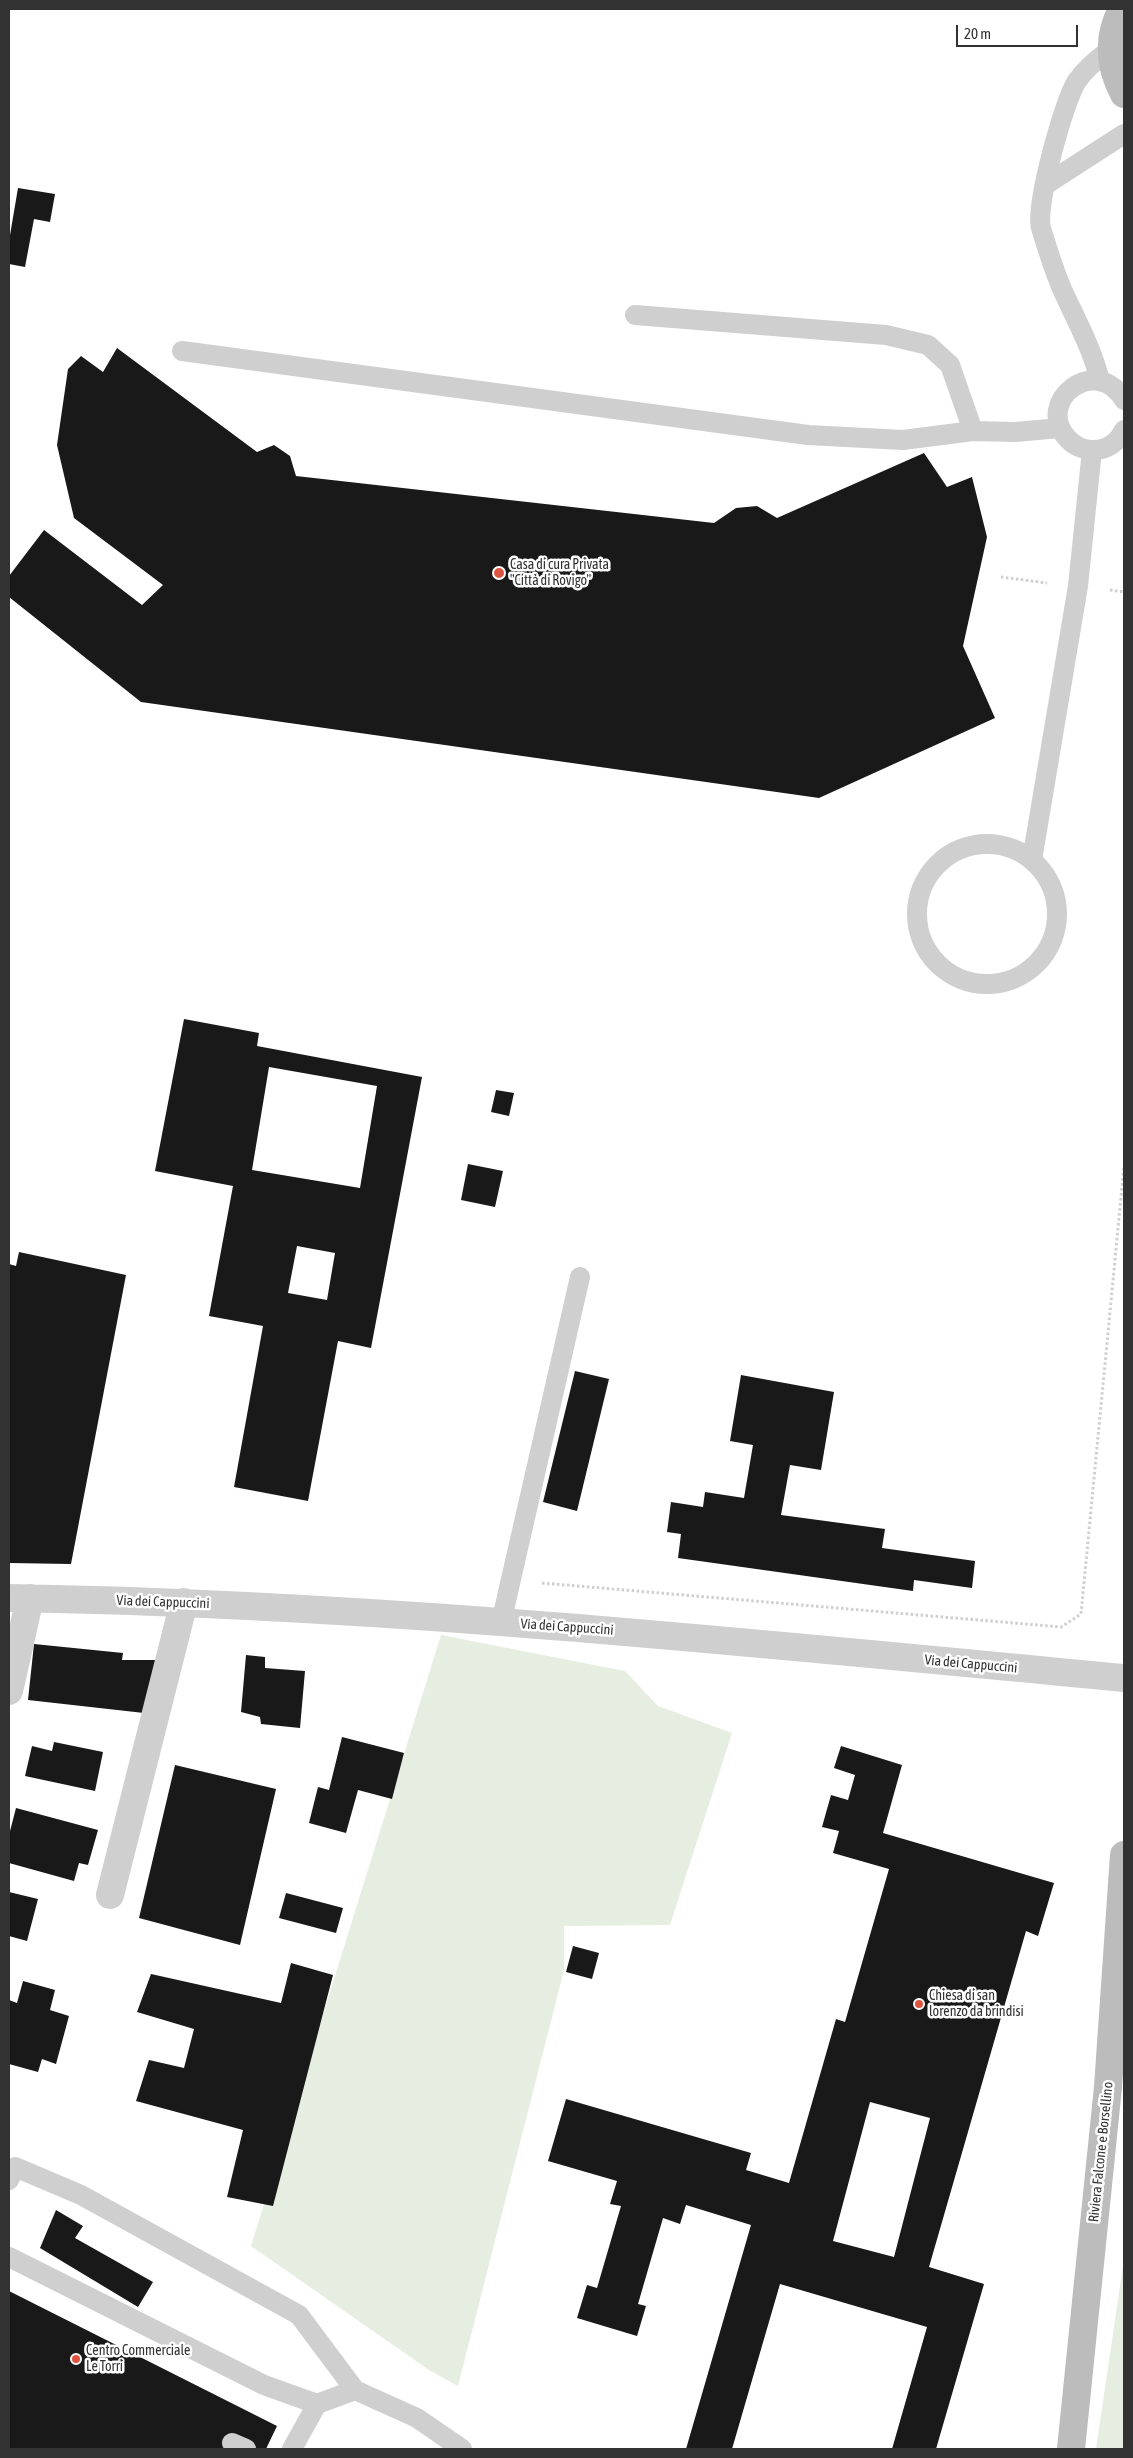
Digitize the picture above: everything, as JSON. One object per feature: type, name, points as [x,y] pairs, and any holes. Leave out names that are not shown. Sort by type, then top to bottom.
[{"type":"main road","points":[[1122,9],[1115,22],[1110,50],[1115,77],[1124,94]]},
{"type":"main road","name":"Riviera Falcone e Borsellino","points":[[1071,2449],[1108,2087],[1124,1855]]},
{"type":"street","name":"Via dei Cappuccini","points":[[19,1598],[184,1602],[568,1626],[1124,1678]]},
{"type":"street","points":[[9,1691],[19,1598]]},
{"type":"street","points":[[110,1895],[184,1602]]},
{"type":"lane","points":[[1100,381],[1094,356],[1061,287],[1040,225],[1045,184],[1060,123],[1076,82],[1094,61],[1110,50]]},
{"type":"lane","points":[[1045,184],[1124,134]]},
{"type":"lane","points":[[635,315],[886,335],[928,344],[950,365],[973,431]]},
{"type":"lane","points":[[182,351],[808,435],[903,440],[973,431],[1015,432],[1060,428]]},
{"type":"lane","points":[[1124,400],[1111,385],[1089,380],[1078,383],[1068,390],[1058,410],[1060,428],[1070,442],[1080,448],[1103,449],[1113,444],[1124,430]]},
{"type":"lane","points":[[1032,860],[1078,586],[1092,450]]},
{"type":"lane","points":[[992,844],[1014,848],[1032,860],[1047,877],[1056,897],[1058,919],[1053,940],[1041,960],[1025,974],[1004,983],[982,985],[961,979],[942,968],[928,951],[919,931],[917,909],[922,887],[933,869],[950,854],[970,845],[992,844]]},
{"type":"lane","points":[[501,1623],[580,1277]]},
{"type":"lane","points":[[9,2180],[14,2167],[82,2195],[299,2315],[355,2390],[417,2418],[462,2448]]},
{"type":"lane","points":[[9,2257],[264,2385],[317,2404],[355,2390]]},
{"type":"lane","points":[[292,2449],[317,2404]]},
{"type":"path","points":[[511,1580],[1061,1627],[1081,1614],[1124,1166]]},
{"type":"shaded area","points":[[441,1635],[625,1671],[658,1706],[732,1733],[670,1925],[564,1926],[564,1970],[458,2386],[429,2370],[251,2246]]},
{"type":"shaded area","points":[[1124,2259],[1124,2449],[1096,2449]]},
{"type":"building","points":[[18,188],[55,194],[50,222],[34,219],[25,267],[9,264],[9,241]]},
{"type":"building","points":[[117,348],[257,452],[274,445],[290,456],[296,476],[714,523],[736,508],[757,506],[777,518],[924,453],[947,487],[972,477],[987,537],[963,646],[995,718],[819,798],[141,702],[9,597],[9,576],[44,530],[142,605],[163,585],[74,518],[57,445],[68,369],[81,356],[103,372]]},
{"type":"building","points":[[184,1019],[259,1033],[257,1046],[422,1077],[371,1348],[338,1341],[308,1501],[234,1487],[263,1326],[209,1316],[233,1186],[155,1171]],"holes":[[[269,1067],[377,1086],[360,1188],[252,1170]],[[297,1246],[335,1253],[327,1300],[288,1293]]]},
{"type":"building","points":[[496,1090],[514,1093],[509,1116],[491,1112]]},
{"type":"building","points":[[468,1164],[503,1171],[495,1207],[461,1200]]},
{"type":"building","points":[[19,1252],[126,1275],[71,1564],[9,1563],[9,1264],[16,1266]]},
{"type":"building","points":[[575,1371],[609,1379],[577,1511],[543,1502]]},
{"type":"building","points":[[741,1375],[834,1392],[821,1470],[790,1465],[781,1515],[885,1529],[882,1548],[975,1561],[972,1588],[914,1580],[913,1591],[678,1558],[681,1534],[667,1532],[671,1502],[703,1507],[705,1492],[744,1498],[753,1445],[730,1441]]},
{"type":"building","points":[[34,1644],[123,1653],[122,1660],[157,1660],[144,1713],[28,1700]]},
{"type":"building","points":[[246,1655],[265,1657],[265,1668],[305,1671],[300,1728],[261,1724],[260,1717],[241,1712]]},
{"type":"building","points":[[342,1737],[404,1753],[392,1799],[358,1790],[346,1833],[309,1823],[318,1787],[329,1790]]},
{"type":"building","points":[[54,1742],[103,1752],[95,1791],[25,1776],[32,1746],[52,1751]]},
{"type":"building","points":[[841,1746],[902,1765],[883,1833],[1054,1883],[1038,1936],[1026,1931],[929,2267],[984,2284],[936,2449],[892,2449],[927,2327],[780,2284],[732,2449],[686,2449],[751,2225],[686,2205],[680,2224],[663,2218],[638,2304],[646,2306],[637,2336],[577,2318],[587,2285],[597,2288],[621,2206],[610,2204],[617,2181],[548,2161],[566,2099],[751,2153],[746,2170],[789,2183],[836,2019],[845,2022],[889,1869],[833,1853],[839,1831],[822,1827],[831,1795],[848,1800],[855,1775],[834,1768]],"holes":[[[870,2102],[930,2118],[894,2257],[833,2241]]]},
{"type":"building","points":[[175,1765],[276,1789],[240,1945],[139,1918]]},
{"type":"building","points":[[16,1808],[98,1830],[88,1865],[79,1863],[74,1881],[9,1863],[9,1835]]},
{"type":"building","points":[[9,1892],[38,1899],[27,1941],[9,1936]]},
{"type":"building","points":[[286,1893],[343,1908],[336,1933],[279,1918]]},
{"type":"building","points":[[573,1946],[599,1953],[592,1979],[566,1972]]},
{"type":"building","points":[[291,1963],[333,1975],[273,2206],[227,2197],[243,2130],[136,2101],[149,2060],[184,2068],[194,2029],[137,2012],[151,1974],[281,2003]]},
{"type":"building","points":[[23,1981],[55,1990],[50,2010],[69,2016],[56,2064],[42,2059],[38,2072],[9,2064],[9,2000],[17,2003]]},
{"type":"building","points":[[56,2210],[83,2226],[75,2238],[153,2282],[138,2307],[40,2248]]},
{"type":"building","name":"Centro Commerciale Le Torri","points":[[9,2291],[277,2426],[266,2449],[9,2449]]},
{"type":"place","name":"Casa di cura Privata \"Città di Rovigo\"","points":[[499,573]]},
{"type":"place","name":"Chiesa di san lorenzo da brindisi","points":[[919,2004]]},
{"type":"place","name":"Centro Commerciale Le Torri","points":[[76,2359]]}]
